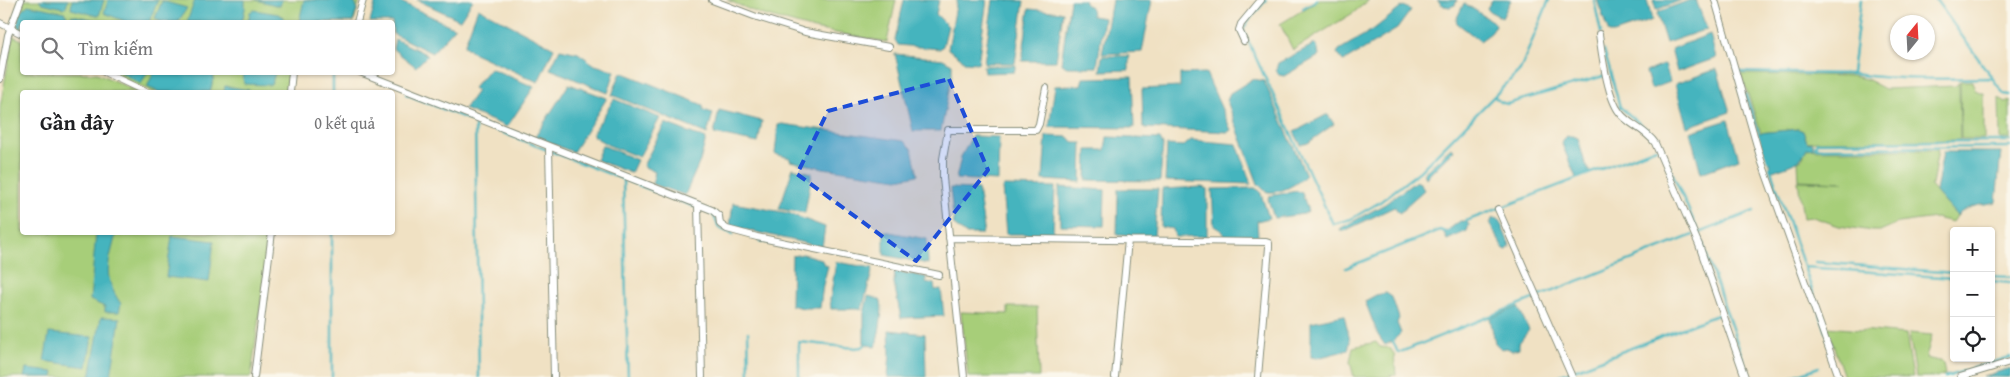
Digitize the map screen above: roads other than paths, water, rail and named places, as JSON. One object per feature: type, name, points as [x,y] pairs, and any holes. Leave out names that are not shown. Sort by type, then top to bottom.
[{"type":"street","points":[[0,79],[10,28],[21,0]]},
{"type":"street","points":[[358,20],[363,0]]},
{"type":"street","points":[[712,0],[804,32],[889,47]]},
{"type":"street","points":[[1244,40],[1239,30],[1241,24],[1262,0]]},
{"type":"street","points":[[1715,0],[1761,160],[1839,377]]},
{"type":"street","points":[[0,23],[20,33]]},
{"type":"street","points":[[1598,34],[1606,76],[1615,103],[1619,112],[1646,132],[1655,143],[1699,245],[1745,377]]},
{"type":"street","points":[[110,75],[142,90]]},
{"type":"street","points":[[290,90],[292,75]]},
{"type":"street","points":[[367,75],[549,148],[716,212],[719,216],[720,224],[727,229],[939,275]]},
{"type":"street","points":[[964,377],[943,167],[948,130],[1036,130],[1039,124],[1046,88]]},
{"type":"street","points":[[549,148],[554,377]]},
{"type":"street","points":[[698,205],[702,377]]},
{"type":"street","points":[[1498,208],[1572,377]]},
{"type":"street","points":[[254,377],[272,235]]},
{"type":"street","points":[[950,238],[1269,243],[1258,377]]},
{"type":"street","points":[[1116,377],[1128,240]]},
{"type":"street","points":[[1960,377],[2010,362]]},
{"type":"water","points":[[39,0],[68,0],[66,7],[63,8],[42,3]]},
{"type":"water","points":[[72,0],[104,0],[99,16],[71,9]]},
{"type":"water","points":[[108,0],[158,0],[150,20],[122,20],[104,13]]},
{"type":"water","points":[[195,0],[245,0],[242,20],[188,20]]},
{"type":"water","points":[[256,0],[282,0],[280,6]]},
{"type":"water","points":[[304,0],[349,0],[355,3],[357,8],[354,20],[299,20]]},
{"type":"water","points":[[376,0],[397,0],[455,28],[432,53],[395,35],[395,20],[371,20]]},
{"type":"water","points":[[417,0],[473,0],[460,20]]},
{"type":"water","points":[[904,0],[939,0],[936,14],[948,26],[943,46],[940,49],[898,45],[895,40]]},
{"type":"water","points":[[957,0],[987,0],[978,63],[964,62],[948,49]]},
{"type":"water","points":[[993,0],[1024,1],[1015,63],[984,63]]},
{"type":"water","points":[[1070,0],[1084,0],[1086,5],[1091,7],[1092,16],[1104,18],[1097,67],[1067,67],[1061,64]]},
{"type":"water","points":[[1112,0],[1152,0],[1142,52],[1102,54]]},
{"type":"water","points":[[1437,0],[1457,0],[1455,5],[1450,7],[1444,6]]},
{"type":"water","points":[[1492,0],[1511,0],[1502,18],[1487,8]]},
{"type":"water","points":[[1597,0],[1647,0],[1652,20],[1609,33]]},
{"type":"water","points":[[1653,0],[1682,0],[1656,10]]},
{"type":"water","points":[[1690,0],[1696,0],[1707,29],[1666,43],[1658,12]]},
{"type":"water","points":[[162,1],[187,8],[179,20],[158,20],[155,18]]},
{"type":"water","points":[[1464,3],[1495,23],[1496,26],[1491,33],[1480,41],[1457,23],[1456,20]]},
{"type":"water","points":[[28,5],[65,12],[67,17],[66,20],[20,20],[20,28],[16,25],[20,12]]},
{"type":"water","points":[[1403,6],[1411,10],[1397,29],[1343,61],[1337,53],[1339,50],[1374,29]]},
{"type":"water","points":[[478,8],[554,48],[538,82],[474,53],[464,46]]},
{"type":"water","points":[[1029,9],[1063,12],[1056,61],[1022,61]]},
{"type":"water","points":[[254,10],[278,14],[283,17],[283,20],[248,20],[250,12]]},
{"type":"water","points":[[72,15],[96,20],[70,20]]},
{"type":"water","points":[[1710,34],[1716,58],[1677,72],[1671,49]]},
{"type":"water","points":[[395,39],[428,55],[416,67],[395,51]]},
{"type":"water","points":[[1315,44],[1317,45],[1319,56],[1284,76],[1279,75],[1276,70],[1278,63]]},
{"type":"water","points":[[560,49],[578,53],[595,65],[615,71],[608,93],[550,69]]},
{"type":"water","points":[[895,54],[943,59],[952,64],[952,75],[941,131],[913,131]]},
{"type":"water","points":[[1102,56],[1129,56],[1129,70],[1100,71]]},
{"type":"water","points":[[1665,64],[1670,82],[1651,89],[1646,72]]},
{"type":"water","points":[[1016,65],[1014,72],[984,73],[983,66]]},
{"type":"water","points":[[490,68],[534,87],[507,127],[464,109],[477,91],[473,88]]},
{"type":"water","points":[[1717,69],[1730,112],[1687,127],[1675,84]]},
{"type":"water","points":[[621,72],[703,105],[703,110],[713,113],[707,134],[612,95]]},
{"type":"water","points":[[1206,73],[1231,130],[1228,132],[1146,128],[1143,126],[1142,89],[1180,87],[1180,74]]},
{"type":"water","points":[[125,75],[146,75],[141,84]]},
{"type":"water","points":[[153,75],[214,75],[211,90],[154,90],[147,87]]},
{"type":"water","points":[[242,75],[274,75],[272,83],[269,85],[244,84]]},
{"type":"water","points":[[1132,77],[1134,128],[1049,127],[1055,86],[1081,85],[1083,78]]},
{"type":"water","points":[[1253,79],[1264,81],[1306,175],[1294,185],[1283,190],[1267,191],[1258,184],[1227,101],[1230,93]]},
{"type":"water","points":[[569,84],[607,98],[573,152],[535,137]]},
{"type":"water","points":[[225,86],[249,90],[224,90]]},
{"type":"water","points":[[614,99],[660,118],[639,157],[608,145],[593,136]]},
{"type":"water","points":[[719,110],[762,121],[758,143],[714,134]]},
{"type":"water","points":[[1326,115],[1334,124],[1308,143],[1301,145],[1294,132]]},
{"type":"water","points":[[1728,120],[1739,159],[1701,173],[1690,132]]},
{"type":"water","points":[[665,123],[706,139],[700,161],[685,195],[652,184],[655,172],[643,166]]},
{"type":"water","points":[[778,125],[904,141],[912,149],[918,175],[898,179],[790,161],[790,158],[775,154]]},
{"type":"water","points":[[1798,129],[1803,131],[1807,142],[1813,143],[1813,148],[1807,149],[1797,161],[1773,171],[1759,133]]},
{"type":"water","points":[[972,136],[999,137],[998,181],[956,179],[961,157]]},
{"type":"water","points":[[1046,136],[1069,137],[1074,143],[1082,143],[1081,182],[1043,180]]},
{"type":"water","points":[[1567,136],[1578,138],[1590,173],[1576,178],[1562,144]]},
{"type":"water","points":[[1107,137],[1160,139],[1163,145],[1160,181],[1086,180],[1087,150],[1105,150]]},
{"type":"water","points":[[1191,140],[1237,144],[1251,184],[1165,181],[1167,145],[1184,146]]},
{"type":"water","points":[[602,145],[637,160],[631,173],[596,160]]},
{"type":"water","points":[[1451,148],[1454,150],[1426,178],[1424,173]]},
{"type":"water","points":[[1943,152],[2001,152],[1996,202],[1970,208],[1957,216],[1936,192]]},
{"type":"water","points":[[793,168],[812,173],[805,213],[779,209]]},
{"type":"water","points":[[1416,181],[1420,183],[1424,190],[1399,213],[1395,207],[1344,231],[1340,231],[1341,228],[1385,204]]},
{"type":"water","points":[[1004,186],[1055,187],[1053,234],[1006,234],[1002,188]]},
{"type":"water","points":[[1059,187],[1105,190],[1104,226],[1060,225]]},
{"type":"water","points":[[1202,187],[1207,189],[1207,236],[1175,237],[1173,229],[1161,227],[1162,189]]},
{"type":"water","points":[[950,188],[978,189],[984,228],[982,234],[965,234],[954,225]]},
{"type":"water","points":[[1255,188],[1260,191],[1269,218],[1257,221],[1258,236],[1255,238],[1225,237],[1222,231],[1214,226],[1212,189]]},
{"type":"water","points":[[1118,189],[1158,189],[1154,236],[1117,235]]},
{"type":"water","points":[[1297,191],[1302,193],[1308,211],[1304,214],[1274,218],[1268,199],[1269,196]]},
{"type":"water","points":[[733,203],[788,213],[825,227],[822,247],[730,226]]},
{"type":"water","points":[[1493,217],[1499,220],[1509,243],[1510,247],[1507,250],[1504,250],[1490,224]]},
{"type":"water","points":[[1460,221],[1466,221],[1469,225],[1467,231],[1447,240],[1444,233]]},
{"type":"water","points":[[884,231],[927,239],[928,264],[884,255]]},
{"type":"water","points":[[96,235],[116,235],[108,269],[111,285],[121,304],[119,312],[105,312],[105,307],[90,300]]},
{"type":"water","points":[[172,236],[214,241],[209,282],[166,277]]},
{"type":"water","points":[[803,254],[821,259],[828,266],[820,308],[803,308],[791,305],[792,256]]},
{"type":"water","points":[[836,262],[873,268],[861,309],[831,309],[830,300]]},
{"type":"water","points":[[895,271],[926,277],[926,282],[934,284],[935,290],[941,289],[944,316],[901,318],[894,283]]},
{"type":"water","points":[[1386,293],[1392,297],[1399,318],[1397,323],[1401,333],[1393,341],[1385,345],[1378,335],[1365,301],[1376,295]]},
{"type":"water","points":[[868,296],[879,299],[881,303],[879,330],[876,346],[874,347],[864,343],[864,313]]},
{"type":"water","points":[[1518,307],[1529,330],[1519,343],[1519,349],[1512,351],[1507,348],[1501,349],[1495,343],[1490,318]]},
{"type":"water","points":[[1344,315],[1350,341],[1348,350],[1317,358],[1311,357],[1311,322]]},
{"type":"water","points":[[101,317],[120,318],[111,377],[90,377]]},
{"type":"water","points":[[889,330],[925,334],[926,377],[888,377]]},
{"type":"water","points":[[49,333],[92,337],[87,367],[44,361]]},
{"type":"water","points":[[2010,368],[2010,377],[1982,377]]},
{"type":"water","points":[[26,369],[54,372],[53,377],[24,377]]},
{"type":"waterway","points":[[1266,0],[1248,21],[1243,30],[1333,224],[1351,219],[1380,202],[1420,171],[1520,70],[1549,0]]},
{"type":"waterway","points":[[1303,8],[1317,0]]},
{"type":"waterway","points":[[1594,0],[1601,33]]},
{"type":"waterway","points":[[1852,73],[1861,0]]},
{"type":"waterway","points":[[1936,0],[1993,79]]},
{"type":"waterway","points":[[1604,50],[1620,107],[1658,141],[1699,233],[1749,377]]},
{"type":"waterway","points":[[1738,72],[1852,74],[1920,79],[1989,78],[1993,79],[2004,94],[2010,95]]},
{"type":"waterway","points":[[333,75],[333,90]]},
{"type":"waterway","points":[[1494,96],[1500,102],[1507,104],[1604,76]]},
{"type":"waterway","points":[[406,94],[698,208]]},
{"type":"waterway","points":[[1745,94],[1768,160]]},
{"type":"waterway","points":[[475,122],[479,377]]},
{"type":"waterway","points":[[2010,141],[1817,142],[1815,147],[2010,147]]},
{"type":"waterway","points":[[1466,221],[1656,148]]},
{"type":"waterway","points":[[1770,168],[1831,345]]},
{"type":"waterway","points":[[623,180],[628,377]]},
{"type":"waterway","points":[[708,211],[714,216],[719,228],[733,234]]},
{"type":"waterway","points":[[1699,233],[1754,211]]},
{"type":"waterway","points":[[1346,268],[1440,230],[1445,232]]},
{"type":"waterway","points":[[332,235],[332,377]]},
{"type":"waterway","points":[[1393,341],[1398,353],[1693,235]]},
{"type":"waterway","points":[[760,241],[772,243]]},
{"type":"waterway","points":[[1816,262],[1950,273]]},
{"type":"waterway","points":[[1804,267],[1950,278]]},
{"type":"waterway","points":[[1995,276],[2010,277]]},
{"type":"waterway","points":[[1995,281],[2010,283]]},
{"type":"waterway","points":[[1556,377],[1722,313]]},
{"type":"waterway","points":[[748,332],[749,377]]},
{"type":"waterway","points":[[799,377],[799,342],[855,348],[865,345]]},
{"type":"waterway","points":[[1945,377],[2010,357]]},
{"type":"waterway","points":[[1791,377],[1819,367]]}]
